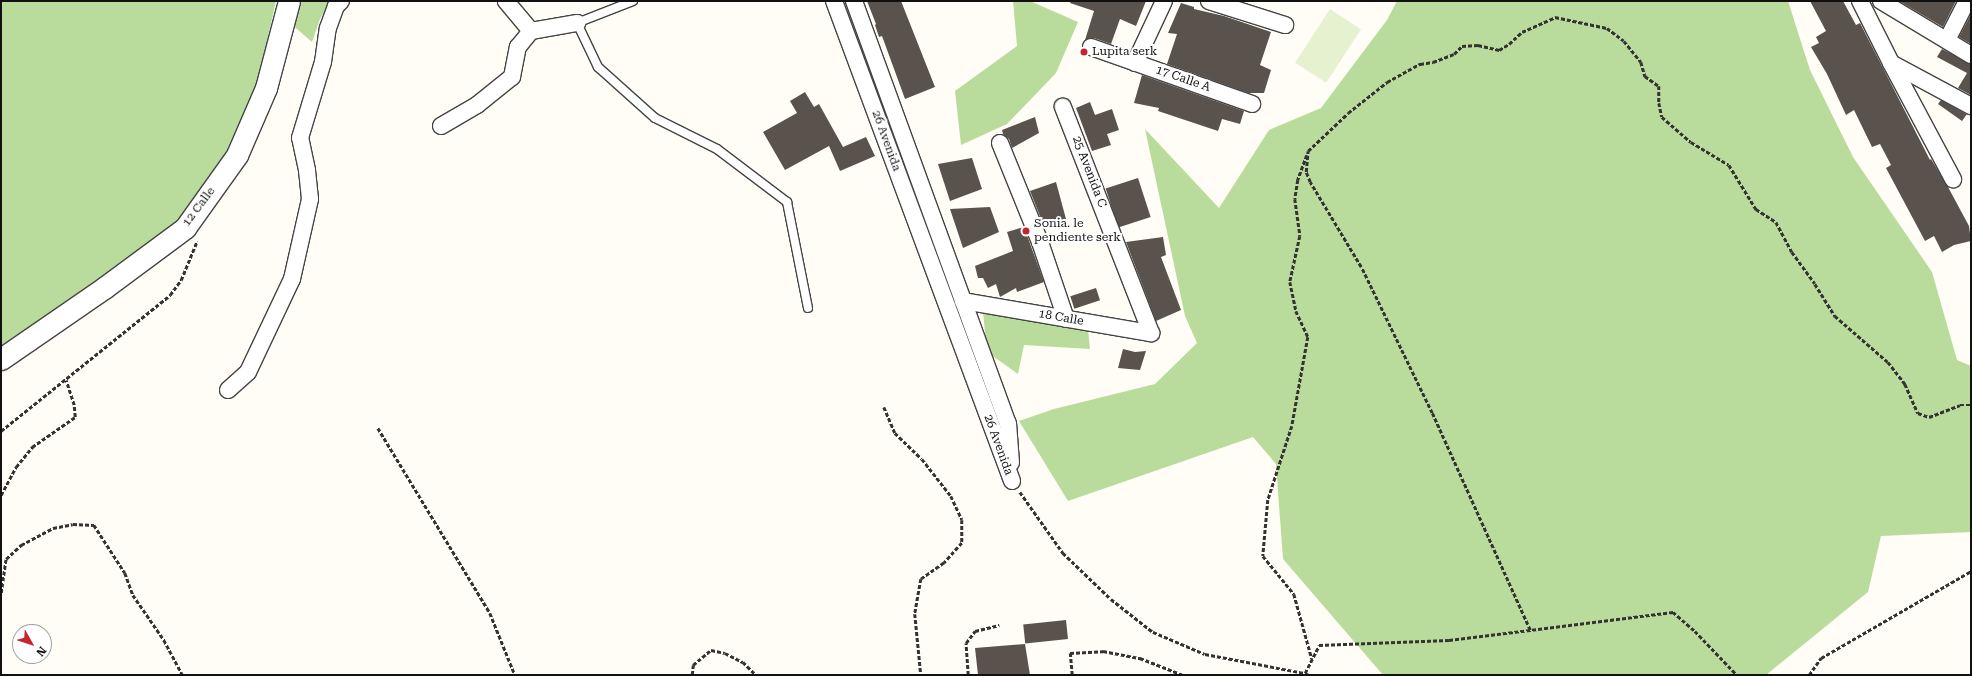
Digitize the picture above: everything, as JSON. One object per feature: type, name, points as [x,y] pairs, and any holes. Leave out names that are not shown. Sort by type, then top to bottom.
[{"type":"street","name":"12 Calle","points":[[1,359],[104,288],[185,228],[237,155],[266,88],[289,1]]},
{"type":"street","points":[[228,390],[248,372],[292,279],[310,199],[307,170],[300,138],[323,62],[328,28],[336,6],[341,1]]},
{"type":"street","points":[[506,1],[532,31]]},
{"type":"street","name":"26 Avenida","points":[[834,1],[1012,481]]},
{"type":"street","name":"26 Avenida","points":[[854,1],[1008,423],[1012,481]]},
{"type":"street","points":[[1135,62],[1164,1]]},
{"type":"street","points":[[1209,1],[1284,25]]},
{"type":"street","points":[[1860,1],[1891,63],[1953,179]]},
{"type":"street","points":[[1947,40],[1967,1]]},
{"type":"street","points":[[1884,2],[1971,55]]},
{"type":"street","points":[[441,126],[477,105],[512,77],[518,47],[532,31],[577,22]]},
{"type":"street","name":"17 Calle A","points":[[1091,47],[1252,104]]},
{"type":"street","points":[[1891,63],[1971,106]]},
{"type":"street","name":"25 Avenida C","points":[[1063,107],[1149,326]]},
{"type":"street","points":[[1000,143],[1040,242],[1066,319]]},
{"type":"street","name":"18 Calle","points":[[963,301],[1151,333],[1149,326]]},
{"type":"lane","points":[[633,1],[577,22],[598,67],[655,118],[717,150],[787,202],[808,308]]},
{"type":"path","points":[[1312,659],[1294,594],[1263,556],[1268,500],[1292,426],[1308,338],[1296,311],[1290,282],[1300,236],[1295,199],[1298,180],[1308,151],[1348,113],[1387,82],[1420,64],[1433,62],[1454,54],[1462,46],[1478,46],[1499,50],[1509,44],[1522,32],[1555,17],[1607,28],[1624,41],[1641,62],[1645,76],[1659,86],[1659,103],[1662,117],[1691,142],[1729,165],[1756,209],[1776,222],[1792,252],[1815,284],[1835,316],[1888,362],[1905,384],[1918,413],[1929,417],[1960,405],[1971,405]]},
{"type":"path","points":[[1308,151],[1306,172],[1310,182],[1364,274],[1432,413],[1530,630]]},
{"type":"path","points":[[1,431],[170,295],[181,280],[199,237]]},
{"type":"path","points":[[1,494],[16,467],[32,447],[75,417],[74,405],[66,380]]},
{"type":"path","points":[[884,407],[895,433],[922,458],[951,496],[962,520],[962,543],[944,563],[921,579],[915,614],[921,675]]},
{"type":"path","points":[[378,428],[490,613],[515,675]]},
{"type":"path","points":[[1012,481],[1063,553],[1111,599],[1153,632],[1205,654],[1309,675]]},
{"type":"path","points":[[1,593],[6,559],[21,545],[53,528],[73,524],[94,525],[125,573],[133,595],[164,640],[183,675]]},
{"type":"path","points":[[1809,675],[1821,658],[1971,571]]},
{"type":"path","points":[[1305,673],[1320,645],[1449,640],[1673,612],[1695,631],[1737,675]]},
{"type":"path","points":[[968,675],[966,643],[975,631],[999,625]]},
{"type":"path","points":[[692,675],[694,664],[711,650],[725,653],[743,662],[756,675]]},
{"type":"path","points":[[1072,675],[1070,653],[1103,651],[1140,658],[1183,675]]},
{"type":"green space","points":[[1,1],[276,1],[255,96],[231,146],[176,226],[1,353]]},
{"type":"green space","points":[[296,1],[330,1],[320,19],[312,42],[290,23]]},
{"type":"green space","points":[[1013,1],[1030,1],[1078,22],[1056,73],[1007,124],[961,145],[955,91],[1017,46]]},
{"type":"green space","points":[[1397,1],[1788,1],[1810,70],[1853,157],[1932,272],[1957,360],[1971,366],[1971,532],[1881,536],[1868,592],[1766,675],[1383,675],[1283,559],[1276,464],[1253,437],[1068,501],[1019,421],[1054,409],[1155,384],[1197,343],[1185,316],[1145,129],[1219,208],[1269,130],[1321,108],[1387,20]]},
{"type":"green space","points":[[1330,9],[1361,29],[1326,83],[1295,63]]},
{"type":"green space","points":[[983,312],[1088,329],[1090,349],[1024,345],[1018,374],[987,352]]},
{"type":"building","points":[[867,1],[901,1],[935,87],[905,99],[882,36],[879,37],[876,24]]},
{"type":"building","points":[[1071,1],[1146,1],[1136,26],[1120,19],[1111,44],[1094,38],[1085,40],[1094,11],[1070,3]]},
{"type":"building","points":[[1810,1],[1843,1],[1856,25],[1860,23],[1930,160],[1931,159],[1948,187],[1969,226],[1971,241],[1954,245],[1942,252],[1934,236],[1925,241],[1886,168],[1891,165],[1880,144],[1872,147],[1854,110],[1846,115],[1827,74],[1811,47],[1819,43],[1816,37],[1826,31]]},
{"type":"building","points":[[1899,1],[1956,1],[1943,27]]},
{"type":"building","points":[[1181,3],[1194,7],[1194,9],[1224,16],[1271,32],[1260,65],[1271,70],[1264,93],[1248,93],[1167,64],[1177,34],[1168,33]]},
{"type":"building","points":[[1971,14],[1971,44],[1959,37]]},
{"type":"building","points":[[1942,49],[1971,64],[1971,95],[1958,88],[1967,73],[1937,57]]},
{"type":"building","points":[[1142,75],[1244,111],[1240,124],[1222,119],[1218,131],[1158,111],[1159,108],[1134,103]]},
{"type":"building","points":[[805,92],[814,107],[819,104],[843,147],[866,137],[875,156],[840,171],[829,146],[785,170],[763,132],[797,113],[790,101]]},
{"type":"building","points":[[1941,100],[1967,114],[1962,121],[1938,104]]},
{"type":"building","points":[[1090,102],[1095,115],[1112,109],[1119,130],[1107,134],[1111,145],[1092,151],[1076,108]]},
{"type":"building","points":[[1035,117],[1039,133],[1012,148],[1009,139],[1003,134],[1002,130]]},
{"type":"building","points":[[972,158],[982,189],[950,201],[938,164]]},
{"type":"building","points":[[1138,178],[1151,217],[1118,227],[1106,189]]},
{"type":"building","points":[[1056,182],[1066,219],[1045,229],[1030,191]]},
{"type":"building","points":[[990,207],[999,232],[963,248],[950,209]]},
{"type":"building","points":[[1024,227],[1044,282],[1017,292],[1016,288],[1000,297],[996,284],[988,288],[983,278],[978,278],[975,266],[1013,251],[1007,232]]},
{"type":"building","points":[[1163,237],[1166,255],[1161,257],[1181,310],[1156,321],[1126,242]]},
{"type":"building","points":[[1096,288],[1100,300],[1074,309],[1070,296]]},
{"type":"building","points":[[1123,349],[1135,352],[1146,351],[1140,370],[1118,368]]},
{"type":"building","points":[[1066,620],[1068,639],[1025,643],[1023,624]]},
{"type":"building","points":[[1025,644],[1030,675],[978,675],[975,648]]},
{"type":"place","name":"Lupita serk","points":[[1084,52]]},
{"type":"place","name":"Sonia. le pendiente serk","points":[[1026,231]]}]
